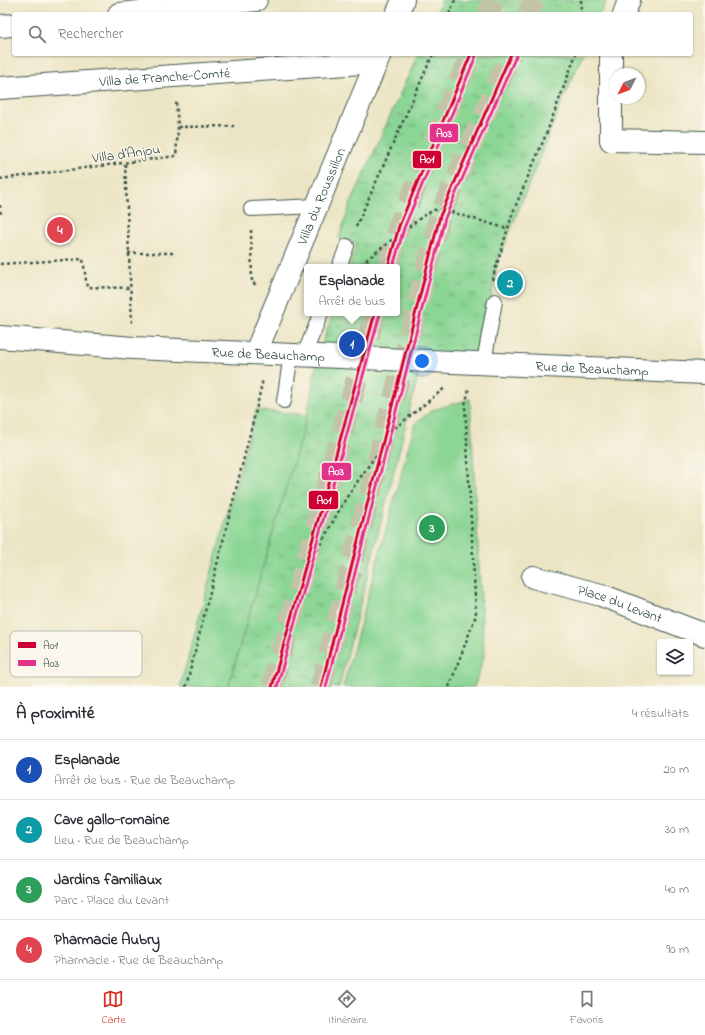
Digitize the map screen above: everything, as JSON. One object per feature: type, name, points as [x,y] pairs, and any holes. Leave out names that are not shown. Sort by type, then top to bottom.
[{"type":"street","points":[[139,12],[256,0]]},
{"type":"street","points":[[398,12],[403,0]]},
{"type":"street","points":[[625,12],[629,0]]},
{"type":"street","points":[[0,26],[12,25]]},
{"type":"street","points":[[611,56],[611,140],[705,142]]},
{"type":"street","name":"Villa de Franche-Comté","points":[[0,88],[174,76],[379,58]]},
{"type":"street","name":"Villa du Roussillon","points":[[262,353],[317,206],[379,58]]},
{"type":"street","name":"Rue de Beauchamp","points":[[0,337],[133,348],[705,373]]},
{"type":"street","name":"Place du Levant","points":[[533,577],[601,596],[705,635]]},
{"type":"lane","points":[[251,210],[317,206]]},
{"type":"lane","points":[[340,264],[350,240]]},
{"type":"lane","points":[[480,362],[495,301]]},
{"type":"lane","points":[[284,401],[298,355],[319,316]]},
{"type":"path","points":[[450,12],[455,0]]},
{"type":"path","points":[[581,0],[581,12]]},
{"type":"path","points":[[350,240],[432,56]]},
{"type":"path","points":[[491,284],[514,212],[547,132],[575,56]]},
{"type":"path","name":"Villa d'Anjou","points":[[0,179],[126,164],[176,156],[178,126],[174,76]]},
{"type":"path","points":[[178,126],[234,126]]},
{"type":"path","points":[[126,164],[129,288],[133,348]]},
{"type":"path","points":[[0,205],[1,216]]},
{"type":"path","points":[[362,262],[423,216],[434,210],[441,209],[508,229]]},
{"type":"path","points":[[251,210],[252,283]]},
{"type":"path","points":[[128,254],[175,252]]},
{"type":"path","points":[[0,264],[83,259],[87,287],[129,288]]},
{"type":"path","points":[[186,687],[256,410],[262,353]]},
{"type":"path","points":[[278,687],[304,574],[346,498],[395,428],[480,362]]},
{"type":"path","points":[[449,687],[476,615],[465,405],[480,362]]},
{"type":"green space","points":[[442,0],[607,0],[601,12],[437,12]]},
{"type":"green space","points":[[417,56],[582,56],[497,263],[481,359],[423,357],[339,687],[228,687],[307,415],[318,355],[332,316],[400,316],[400,264],[350,264],[357,243],[339,238],[350,205]]},
{"type":"green space","points":[[470,399],[484,656],[474,687],[343,687],[415,423],[433,410]]},
{"type":"green space","points":[[256,410],[307,415],[228,687],[180,687]]},
{"type":"tunnel","points":[[489,12],[494,0]]},
{"type":"tunnel","points":[[529,12],[534,0]]},
{"type":"tunnel","points":[[389,264],[399,226],[470,56]]},
{"type":"tunnel","points":[[321,687],[440,216],[510,56]]},
{"type":"tunnel","points":[[272,687],[374,316]]},
{"type":"transit line","name":"A01","points":[[389,264],[399,226],[470,56]]},
{"type":"transit line","name":"A03","points":[[394,264],[404,228],[476,56]]},
{"type":"transit line","name":"A01","points":[[321,687],[440,216],[510,56]]},
{"type":"transit line","name":"A03","points":[[326,687],[445,218],[516,56]]},
{"type":"transit line","name":"A01","points":[[272,687],[374,316]]},
{"type":"transit line","name":"A03","points":[[277,687],[379,316]]},
{"type":"place","name":"Pharmacie Aubry","points":[[60,230]]},
{"type":"place","name":"Cave gallo-romaine","points":[[510,283]]},
{"type":"place","name":"Esplanade","points":[[352,344]]},
{"type":"place","name":"Jardins familiaux","points":[[432,528]]}]
